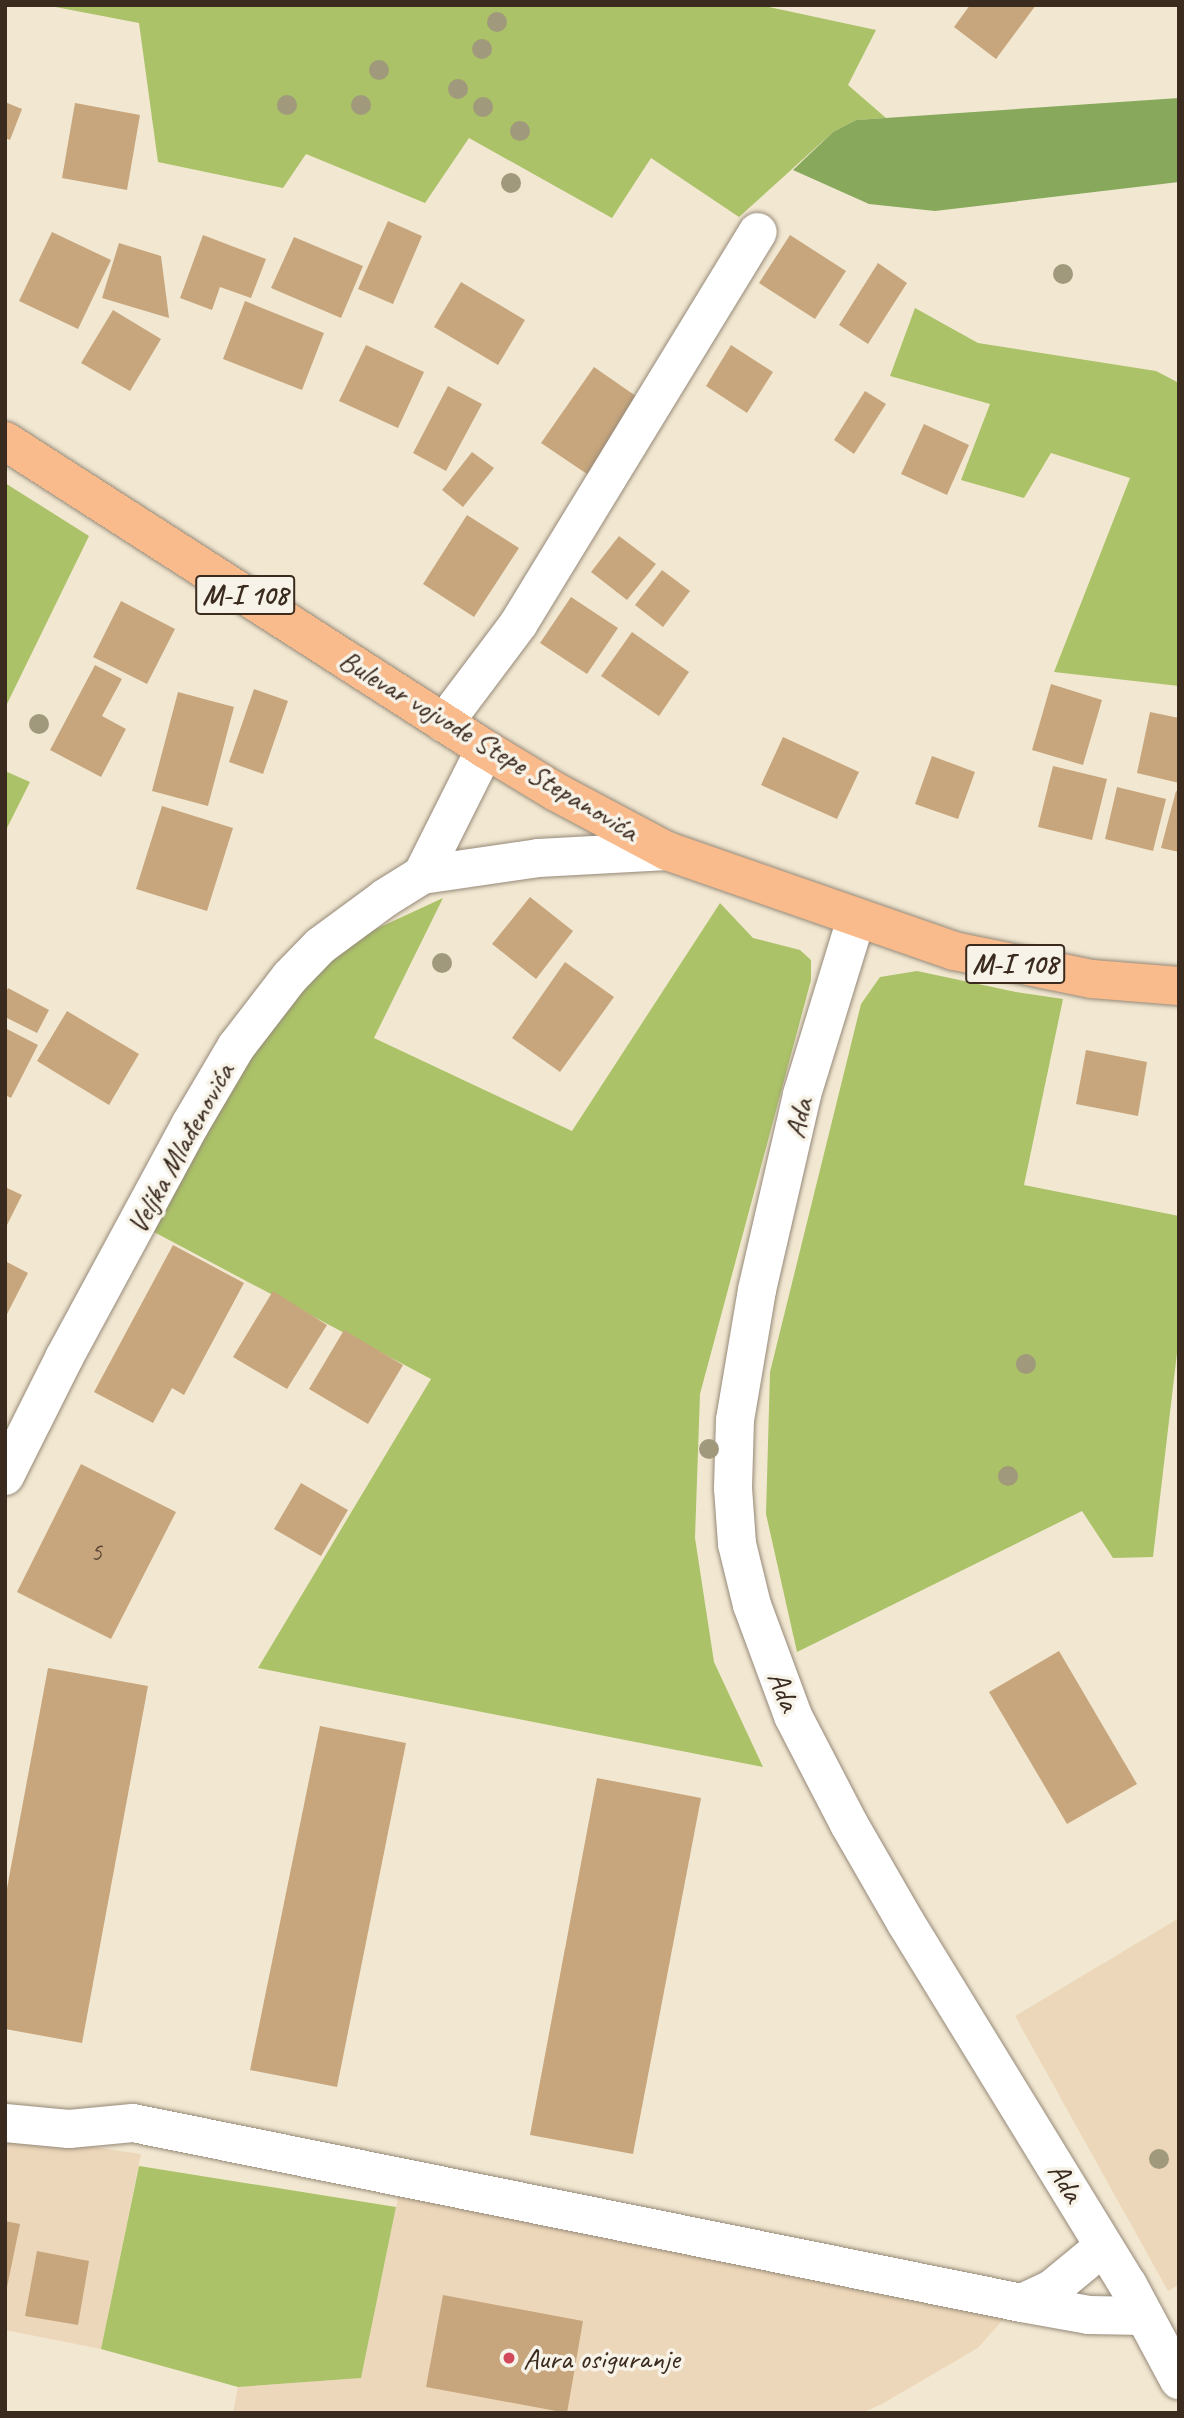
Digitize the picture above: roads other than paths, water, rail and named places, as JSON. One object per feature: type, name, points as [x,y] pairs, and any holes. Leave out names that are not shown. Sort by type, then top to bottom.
[{"type":"main road","name":"Bulevar vojvode Stepe Stepanovića","points":[[5,441],[485,749],[556,792],[667,851],[954,951],[1091,979],[1179,986]]},
{"type":"street","points":[[444,723],[519,623],[758,232]]},
{"type":"street","points":[[422,875],[485,749]]},
{"type":"street","name":"Veljka Mlađenovića","points":[[5,1476],[71,1346],[190,1125],[236,1048],[290,977],[320,946],[385,898],[422,875],[539,858],[667,851]]},
{"type":"street","name":"Ada","points":[[856,919],[803,1095],[757,1290],[735,1420],[733,1488],[737,1544],[752,1605],[793,1716],[843,1812],[906,1923],[1104,2246],[1179,2380]]},
{"type":"street","points":[[5,2123],[69,2129],[133,2123],[1023,2303],[1089,2315],[1144,2316]]},
{"type":"street","points":[[1023,2303],[1052,2289],[1104,2246]]},
{"type":"place","name":"Aura osiguranje","points":[[509,2358]]}]
